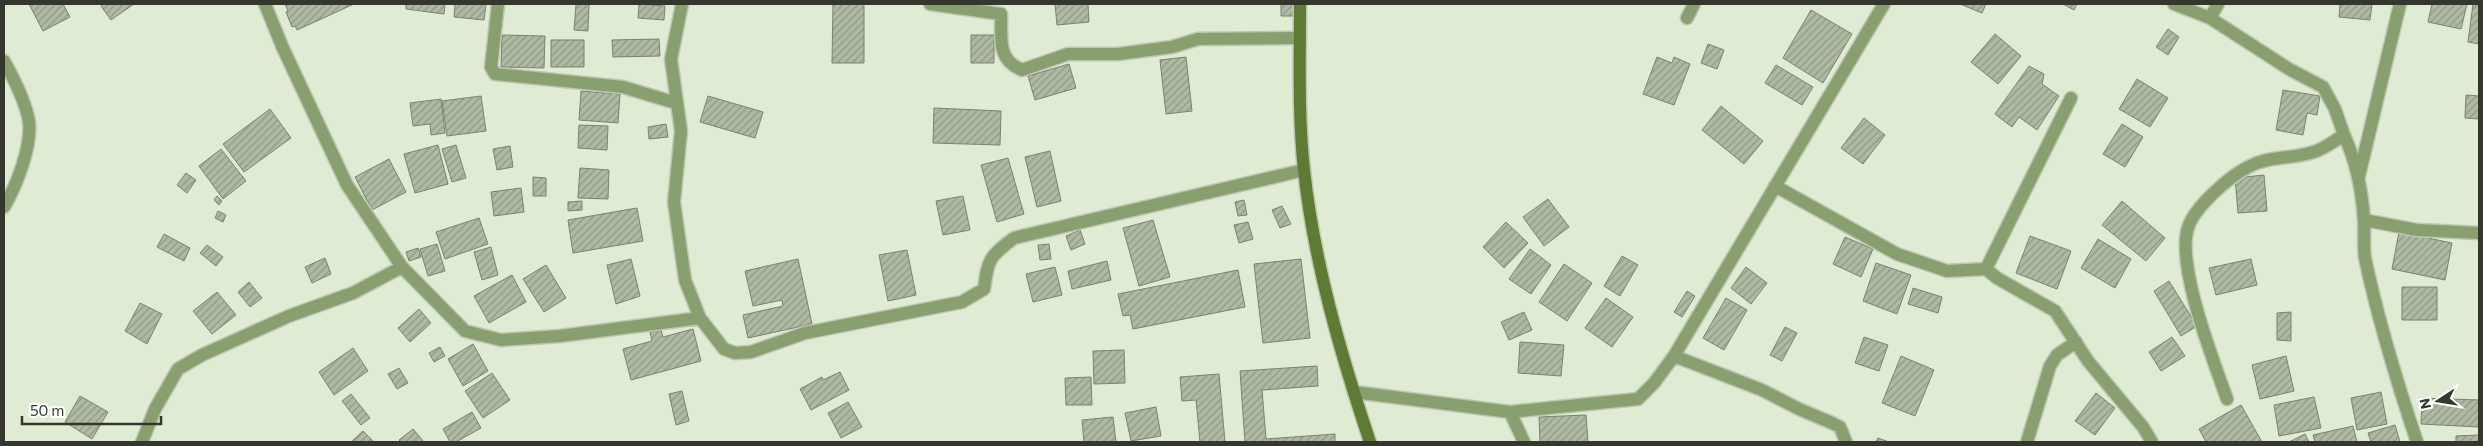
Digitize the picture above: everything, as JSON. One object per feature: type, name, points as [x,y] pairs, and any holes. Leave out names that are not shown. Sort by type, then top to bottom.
[{"type":"street","points":[[265,4],[282,46],[347,185],[402,266],[465,331],[501,340],[560,336],[700,318]]},
{"type":"street","points":[[498,4],[491,67],[495,74],[623,87],[676,103]]},
{"type":"street","points":[[682,4],[671,60],[681,131],[674,202],[685,280],[700,318],[724,350],[735,354],[751,352],[813,331],[962,302],[984,289],[987,265],[994,254],[1014,238],[1304,170]]},
{"type":"street","points":[[930,4],[999,9],[1004,56],[1011,65],[1022,70],[1068,54],[1118,54],[1172,47],[1198,39],[1300,38]]},
{"type":"street","points":[[1300,4],[1304,170],[1326,289],[1354,392],[1370,442]]},
{"type":"street","points":[[1687,18],[1694,4]]},
{"type":"street","points":[[1354,392],[1510,412],[1638,399],[1654,383],[1674,356],[1884,4]]},
{"type":"street","points":[[2174,4],[2210,18],[2289,69],[2323,87],[2335,109],[2352,153],[2364,220],[2365,256],[2389,350],[2417,442]]},
{"type":"street","points":[[2210,18],[2218,4]]},
{"type":"street","points":[[2358,178],[2400,4]]},
{"type":"street","points":[[4,61],[25,108],[29,124],[26,151],[12,193],[4,207]]},
{"type":"street","points":[[1986,269],[2072,98]]},
{"type":"street","points":[[2227,399],[2203,330],[2188,270],[2186,241],[2189,225],[2215,190],[2247,167],[2268,158],[2313,153],[2344,134]]},
{"type":"street","points":[[1775,186],[1897,254],[1947,271],[1986,269],[2021,293],[2055,311],[2088,361],[2143,427],[2152,442]]},
{"type":"street","points":[[2364,220],[2417,230],[2479,232]]},
{"type":"street","points":[[142,442],[156,409],[178,369],[202,355],[289,316],[353,293],[402,266]]},
{"type":"street","points":[[2027,442],[2050,366],[2057,355],[2076,342]]},
{"type":"street","points":[[1674,356],[1762,390],[1832,423],[1840,427],[1846,442]]},
{"type":"street","points":[[1510,412],[1524,442]]},
{"type":"building","points":[[29,4],[63,4],[70,17],[43,31]]},
{"type":"building","points":[[103,4],[134,4],[111,20],[101,6]]},
{"type":"building","points":[[285,4],[354,4],[297,30],[295,26],[292,27]]},
{"type":"building","points":[[406,4],[445,4],[444,14],[406,9]]},
{"type":"building","points":[[455,4],[486,4],[484,20],[454,17]]},
{"type":"building","points":[[576,4],[589,4],[588,31],[574,30]]},
{"type":"building","points":[[639,4],[665,6],[664,20],[638,18]]},
{"type":"building","points":[[833,4],[864,4],[864,63],[832,63]]},
{"type":"building","points":[[1055,4],[1088,4],[1089,22],[1057,25]]},
{"type":"building","points":[[1281,4],[1294,4],[1294,16],[1281,16]]},
{"type":"building","points":[[1960,4],[1986,4],[1982,13]]},
{"type":"building","points":[[2063,4],[2077,4],[2074,10]]},
{"type":"building","points":[[2340,4],[2372,4],[2370,20],[2339,17]]},
{"type":"building","points":[[2432,4],[2467,4],[2461,29],[2428,22]]},
{"type":"building","points":[[2473,4],[2479,4],[2479,44],[2468,42]]},
{"type":"building","points":[[1811,10],[1852,34],[1823,83],[1783,58]]},
{"type":"building","points":[[2168,29],[2179,37],[2168,55],[2156,47]]},
{"type":"building","points":[[1995,34],[2021,56],[1998,84],[1971,62]]},
{"type":"building","points":[[502,35],[545,36],[544,68],[501,67]]},
{"type":"building","points":[[971,35],[994,35],[994,63],[971,63]]},
{"type":"building","points":[[659,39],[660,56],[613,57],[612,40]]},
{"type":"building","points":[[551,40],[584,40],[584,67],[551,67]]},
{"type":"building","points":[[1708,44],[1724,50],[1717,69],[1701,63]]},
{"type":"building","points":[[1186,57],[1192,111],[1166,114],[1160,60]]},
{"type":"building","points":[[1657,57],[1672,63],[1674,57],[1690,64],[1674,105],[1643,94]]},
{"type":"building","points":[[1069,64],[1076,88],[1035,100],[1028,76]]},
{"type":"building","points":[[1776,65],[1813,87],[1802,105],[1765,83]]},
{"type":"building","points":[[2029,66],[2044,74],[2042,84],[2059,96],[2037,130],[2019,117],[2012,127],[1995,114]]},
{"type":"building","points":[[2137,79],[2168,98],[2150,127],[2119,109]]},
{"type":"building","points":[[2283,90],[2320,96],[2317,115],[2307,113],[2303,135],[2276,130]]},
{"type":"building","points":[[581,91],[620,94],[618,123],[579,120]]},
{"type":"building","points":[[2466,95],[2479,96],[2479,119],[2465,118]]},
{"type":"building","points":[[481,96],[486,131],[447,136],[442,101]]},
{"type":"building","points":[[708,96],[763,112],[755,138],[700,122]]},
{"type":"building","points":[[441,99],[445,133],[431,135],[430,124],[413,126],[410,103]]},
{"type":"building","points":[[1721,106],[1763,141],[1744,164],[1702,130]]},
{"type":"building","points":[[934,108],[1001,111],[1000,145],[933,143]]},
{"type":"building","points":[[270,109],[291,138],[244,172],[223,144]]},
{"type":"building","points":[[1864,118],[1885,135],[1863,164],[1841,148]]},
{"type":"building","points":[[666,124],[668,137],[649,139],[648,127]]},
{"type":"building","points":[[2122,124],[2143,137],[2125,167],[2103,154]]},
{"type":"building","points":[[579,125],[608,126],[607,150],[578,148]]},
{"type":"building","points":[[438,145],[448,184],[415,193],[404,154]]},
{"type":"building","points":[[456,145],[466,178],[452,182],[442,149]]},
{"type":"building","points":[[510,146],[513,167],[497,170],[493,149]]},
{"type":"building","points":[[221,149],[246,181],[223,199],[199,166]]},
{"type":"building","points":[[1050,151],[1061,201],[1037,207],[1025,157]]},
{"type":"building","points":[[1008,158],[1024,214],[997,222],[981,165]]},
{"type":"building","points":[[389,159],[406,192],[372,210],[355,177]]},
{"type":"building","points":[[580,168],[609,170],[608,199],[578,198]]},
{"type":"building","points":[[186,173],[196,180],[187,193],[177,185]]},
{"type":"building","points":[[2264,175],[2267,211],[2238,213],[2235,178]]},
{"type":"building","points":[[533,177],[546,178],[546,196],[533,196]]},
{"type":"building","points":[[521,188],[524,212],[494,216],[491,192]]},
{"type":"building","points":[[217,196],[222,201],[219,205],[214,200]]},
{"type":"building","points":[[963,196],[970,230],[943,235],[936,201]]},
{"type":"building","points":[[1548,199],[1569,227],[1544,246],[1523,217]]},
{"type":"building","points":[[1244,200],[1247,215],[1238,216],[1235,202]]},
{"type":"building","points":[[582,201],[582,210],[568,211],[568,202]]},
{"type":"building","points":[[2122,201],[2165,238],[2146,261],[2102,225]]},
{"type":"building","points":[[1282,206],[1291,224],[1280,228],[1272,210]]},
{"type":"building","points":[[637,208],[643,241],[573,253],[568,220]]},
{"type":"building","points":[[218,211],[226,215],[223,222],[215,218]]},
{"type":"building","points":[[479,218],[488,244],[445,259],[436,232]]},
{"type":"building","points":[[1153,220],[1170,277],[1139,286],[1123,228]]},
{"type":"building","points":[[1248,222],[1253,239],[1239,243],[1234,225]]},
{"type":"building","points":[[1506,222],[1528,243],[1504,268],[1483,247]]},
{"type":"building","points":[[1080,230],[1085,244],[1071,250],[1066,236]]},
{"type":"building","points":[[2399,232],[2452,243],[2445,280],[2392,269]]},
{"type":"building","points":[[164,234],[190,248],[184,261],[157,247]]},
{"type":"building","points":[[2030,236],[2071,251],[2057,289],[2016,273]]},
{"type":"building","points":[[1845,237],[1873,249],[1861,277],[1833,264]]},
{"type":"building","points":[[2098,239],[2131,259],[2115,288],[2081,268]]},
{"type":"building","points":[[437,244],[445,271],[428,276],[420,249]]},
{"type":"building","points":[[1049,244],[1051,259],[1040,260],[1038,245]]},
{"type":"building","points":[[207,245],[223,257],[216,266],[200,253]]},
{"type":"building","points":[[491,247],[498,275],[482,280],[474,252]]},
{"type":"building","points":[[418,248],[421,257],[409,261],[406,252]]},
{"type":"building","points":[[1530,249],[1551,265],[1531,294],[1509,279]]},
{"type":"building","points":[[907,250],[916,295],[888,301],[879,255]]},
{"type":"building","points":[[1622,256],[1638,265],[1620,296],[1604,286]]},
{"type":"building","points":[[325,258],[331,274],[312,283],[305,267]]},
{"type":"building","points":[[631,259],[640,296],[616,304],[607,265]]},
{"type":"building","points":[[798,259],[812,324],[748,338],[743,315],[783,306],[782,300],[753,306],[745,271]]},
{"type":"building","points":[[1301,259],[1310,338],[1263,343],[1254,264]]},
{"type":"building","points":[[2251,259],[2257,285],[2216,295],[2209,268]]},
{"type":"building","points":[[1107,261],[1111,280],[1072,289],[1068,271]]},
{"type":"building","points":[[1876,263],[1911,275],[1897,314],[1863,301]]},
{"type":"building","points":[[1564,264],[1592,283],[1567,321],[1539,302]]},
{"type":"building","points":[[546,265],[566,298],[544,312],[523,279]]},
{"type":"building","points":[[1055,267],[1062,295],[1033,302],[1026,274]]},
{"type":"building","points":[[1746,267],[1767,283],[1751,304],[1731,288]]},
{"type":"building","points":[[1238,270],[1245,307],[1133,329],[1130,315],[1123,316],[1118,294]]},
{"type":"building","points":[[512,275],[526,302],[489,323],[474,296]]},
{"type":"building","points":[[2169,281],[2197,326],[2181,336],[2154,291]]},
{"type":"building","points":[[249,282],[262,298],[250,307],[238,292]]},
{"type":"building","points":[[2402,287],[2437,287],[2437,320],[2402,320]]},
{"type":"building","points":[[1913,288],[1942,297],[1938,313],[1908,304]]},
{"type":"building","points":[[1687,291],[1695,296],[1682,317],[1674,312]]},
{"type":"building","points":[[217,292],[236,315],[212,334],[193,311]]},
{"type":"building","points":[[1606,298],[1633,317],[1612,347],[1585,328]]},
{"type":"building","points":[[1726,298],[1747,310],[1724,350],[1703,338]]},
{"type":"building","points":[[140,303],[162,314],[147,344],[125,331]]},
{"type":"building","points":[[419,309],[431,323],[410,342],[398,328]]},
{"type":"building","points":[[1524,312],[1532,330],[1509,340],[1501,322]]},
{"type":"building","points":[[2291,312],[2291,341],[2277,340],[2277,313]]},
{"type":"building","points":[[1785,327],[1797,333],[1782,361],[1770,355]]},
{"type":"building","points":[[693,329],[701,361],[631,380],[623,349],[652,341],[650,332],[661,330],[663,337]]},
{"type":"building","points":[[1864,337],[1888,345],[1879,371],[1855,363]]},
{"type":"building","points":[[2172,337],[2185,356],[2161,371],[2149,352]]},
{"type":"building","points":[[1520,342],[1564,345],[1561,376],[1518,373]]},
{"type":"building","points":[[473,344],[488,371],[463,386],[448,359]]},
{"type":"building","points":[[440,347],[445,356],[434,362],[429,353]]},
{"type":"building","points":[[353,348],[368,371],[334,395],[319,372]]},
{"type":"building","points":[[1124,350],[1125,383],[1094,384],[1093,351]]},
{"type":"building","points":[[1901,356],[1934,370],[1915,416],[1882,403]]},
{"type":"building","points":[[2286,356],[2294,391],[2260,399],[2252,365]]},
{"type":"building","points":[[1317,366],[1318,386],[1262,390],[1266,439],[1335,434],[1335,442],[1245,442],[1240,371]]},
{"type":"building","points":[[399,368],[408,383],[397,389],[388,374]]},
{"type":"building","points":[[840,372],[849,390],[811,410],[800,389],[822,377],[823,380]]},
{"type":"building","points":[[492,373],[510,400],[483,418],[465,391]]},
{"type":"building","points":[[1219,374],[1225,442],[1200,442],[1196,400],[1182,401],[1180,377]]},
{"type":"building","points":[[1091,377],[1092,405],[1066,405],[1065,378]]},
{"type":"building","points":[[682,391],[689,421],[676,425],[669,394]]},
{"type":"building","points":[[2381,392],[2387,424],[2357,430],[2351,398]]},
{"type":"building","points":[[2096,393],[2115,408],[2095,435],[2075,421]]},
{"type":"building","points":[[351,394],[370,418],[361,425],[342,401]]},
{"type":"building","points":[[80,396],[108,412],[92,439],[65,422]]},
{"type":"building","points":[[2314,397],[2321,428],[2279,436],[2274,405]]},
{"type":"building","points":[[2422,398],[2479,400],[2479,427],[2421,424]]},
{"type":"building","points":[[848,402],[862,427],[841,438],[828,413]]},
{"type":"building","points":[[2241,405],[2262,442],[2206,442],[2199,429]]},
{"type":"building","points":[[1156,407],[1161,436],[1131,441],[1125,413]]},
{"type":"building","points":[[472,412],[481,428],[456,442],[450,442],[443,429]]},
{"type":"building","points":[[1586,415],[1588,442],[1540,442],[1539,417]]},
{"type":"building","points":[[1113,417],[1116,442],[1084,442],[1082,420]]},
{"type":"building","points":[[2395,425],[2400,442],[2371,442],[2368,433]]},
{"type":"building","points":[[2353,426],[2357,442],[2315,442],[2313,435]]},
{"type":"building","points":[[413,429],[424,442],[401,442],[399,440]]},
{"type":"building","points":[[363,431],[374,442],[351,442]]},
{"type":"building","points":[[2305,434],[2309,442],[2289,442]]},
{"type":"building","points":[[2479,435],[2479,442],[2456,442],[2456,436]]},
{"type":"building","points":[[1878,438],[1889,442],[1876,442]]}]
